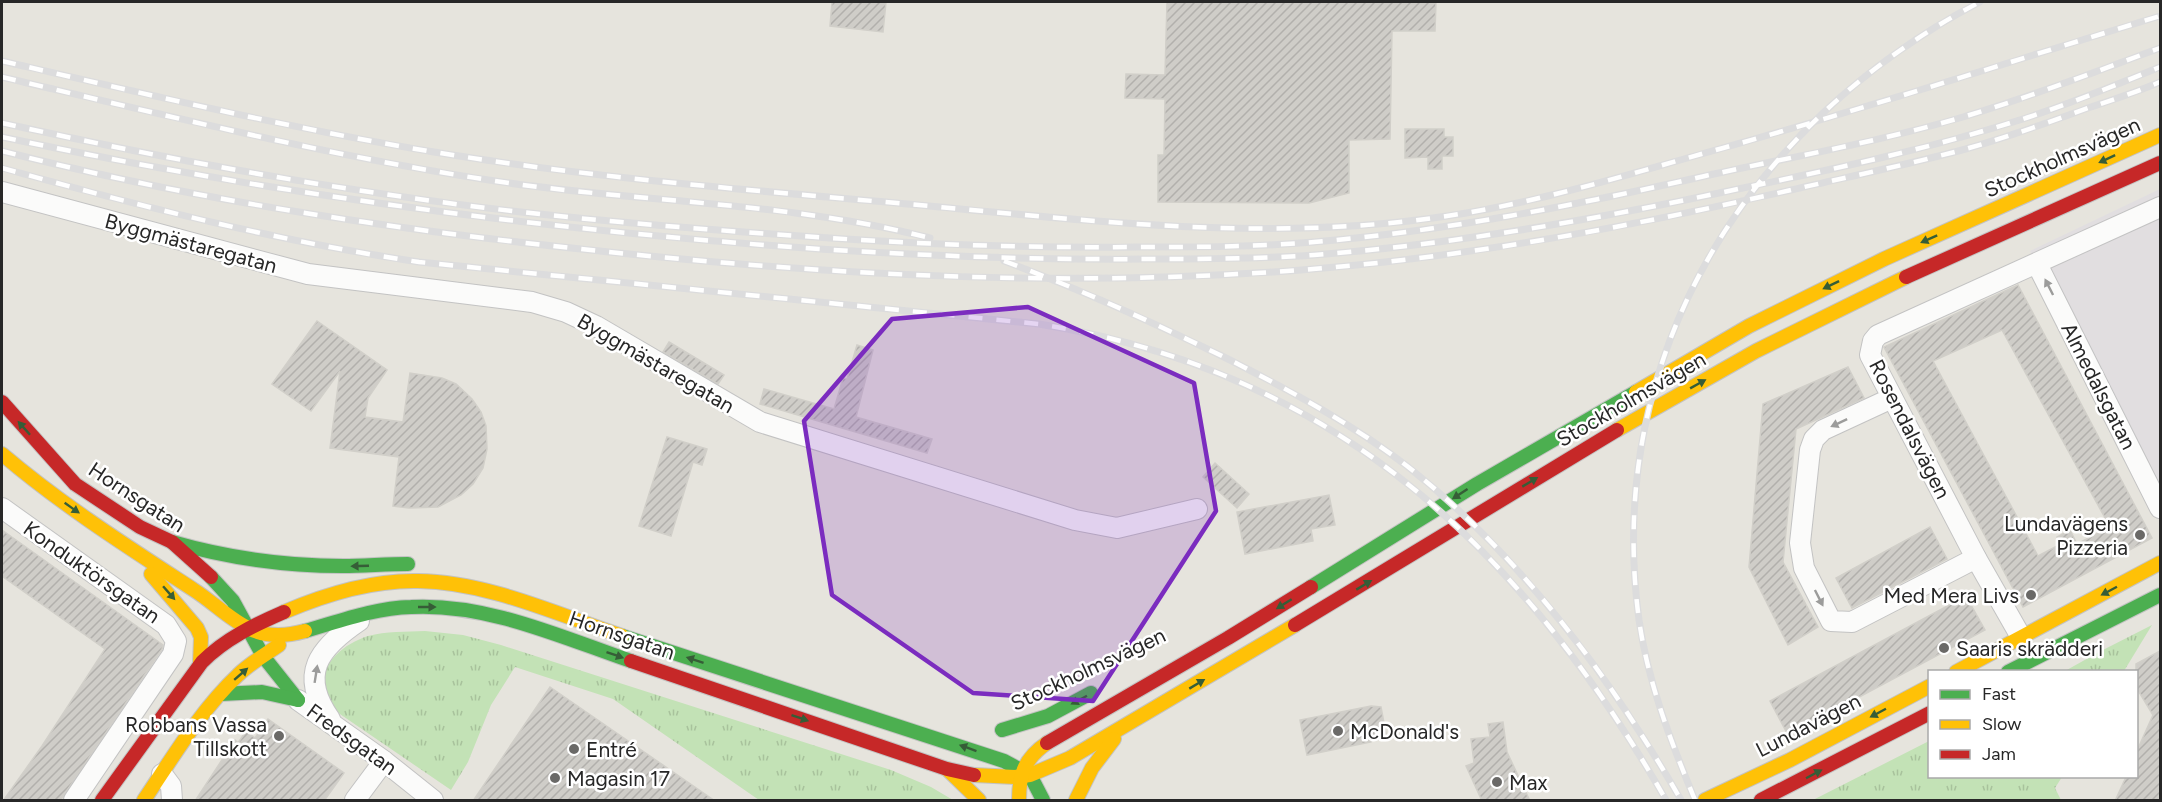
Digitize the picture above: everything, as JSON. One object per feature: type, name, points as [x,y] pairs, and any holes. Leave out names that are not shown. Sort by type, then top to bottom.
[{"type":"main road","name":"Stockholmsvägen","points":[[1024,774],[1027,759],[1047,743],[1228,638],[1477,484],[1749,326],[1884,259],[2160,135]]},
{"type":"main road","name":"Stockholmsvägen","points":[[1146,714],[1402,562],[1542,474],[1756,351],[1922,269],[2160,163]]},
{"type":"main road","name":"Hornsgatan","points":[[2,402],[75,484],[140,527],[172,542],[233,601],[248,628]]},
{"type":"main road","points":[[21,445],[75,484]]},
{"type":"main road","name":"Hornsgatan","points":[[2,454],[24,474],[130,550],[214,603],[248,628],[268,634],[285,635],[392,608],[432,606],[470,610],[578,642],[947,769],[974,775],[1024,774]]},
{"type":"main road","points":[[172,542],[215,554],[299,565],[417,565]]},
{"type":"main road","points":[[130,550],[197,628],[201,637],[200,664],[221,656],[263,656]]},
{"type":"main road","points":[[1960,670],[2160,563]]},
{"type":"main road","points":[[487,577],[541,597],[604,630]]},
{"type":"main road","name":"Hornsgatan","points":[[102,801],[200,664],[215,649],[248,628],[285,612],[359,588],[390,582],[417,581],[484,589],[971,749],[1024,774]]},
{"type":"main road","points":[[2012,670],[2160,595]]},
{"type":"main road","points":[[263,656],[268,634],[285,612]]},
{"type":"main road","points":[[238,655],[248,628]]},
{"type":"main road","points":[[248,628],[263,656],[298,700]]},
{"type":"main road","points":[[144,801],[220,694],[263,656],[314,629]]},
{"type":"main road","name":"Stockholmsvägen","points":[[1181,648],[1228,638]]},
{"type":"main road","points":[[129,801],[139,783],[224,669]]},
{"type":"main road","name":"Stockholmsvägen","points":[[984,731],[1002,730],[1026,724],[1055,712],[1102,686]]},
{"type":"main road","name":"Lundavägen","points":[[1705,801],[1928,687]]},
{"type":"main road","points":[[220,694],[262,692],[298,700]]},
{"type":"main road","points":[[1024,774],[1046,769],[1090,747],[1146,714]]},
{"type":"main road","points":[[1076,801],[1097,758],[1112,741],[1146,714]]},
{"type":"main road","points":[[1761,801],[1928,714]]},
{"type":"main road","name":"Hornsgatan","points":[[907,728],[958,731]]},
{"type":"main road","points":[[947,769],[979,801]]},
{"type":"main road","points":[[1020,801],[1024,774]]},
{"type":"main road","points":[[1024,774],[1043,801]]},
{"type":"street","name":"Byggmästaregatan","points":[[2,192],[308,274],[532,302],[566,312],[596,326],[760,422],[1075,520],[1117,528],[1197,509]]},
{"type":"street","name":"Rosendalsvägen","points":[[2021,637],[1976,558],[1870,355],[1873,340],[1878,335],[2160,207]]},
{"type":"street","name":"Almedalsgatan","points":[[2037,264],[2160,508]]},
{"type":"street","points":[[1892,398],[1823,430],[1814,439],[1810,450],[1800,543],[1804,568],[1831,621],[1852,622],[1976,558]]},
{"type":"street","name":"Konduktörsgatan","points":[[2,508],[166,625],[176,641],[173,654],[74,801]]},
{"type":"street","points":[[335,726],[319,704],[314,683],[317,665],[324,650],[340,634],[369,613]]},
{"type":"street","name":"Fredsgatan","points":[[298,700],[384,761],[433,801]]},
{"type":"street","points":[[356,801],[384,761]]},
{"type":"street","points":[[162,774],[171,786],[172,801]]},
{"type":"highlighted area","points":[[1028,307],[1194,383],[1216,511],[1093,701],[973,693],[832,595],[804,421],[892,319]]},
{"type":"shaded area","points":[[2160,189],[2160,494],[2030,251]]},
{"type":"green space","points":[[2152,625],[2125,670],[2067,670]]},
{"type":"green space","points":[[425,631],[463,635],[501,645],[891,770],[931,787],[953,800],[759,800],[613,699],[515,667],[491,705],[468,762],[451,790],[334,710],[327,698],[324,686],[324,675],[328,665],[335,656],[356,641],[382,633]]},
{"type":"green space","points":[[1928,742],[1928,778],[2061,778],[2055,788],[2061,800],[1813,800]]},
{"type":"building","points":[[832,2],[886,2],[883,32],[830,26]]},
{"type":"building","points":[[1167,2],[1436,2],[1435,31],[1392,31],[1390,139],[1349,140],[1349,193],[1309,203],[1158,202],[1158,155],[1164,155],[1165,99],[1125,98],[1126,74],[1165,75]]},
{"type":"building","points":[[1405,129],[1444,129],[1444,137],[1453,137],[1453,156],[1442,156],[1442,169],[1428,169],[1428,157],[1405,158]]},
{"type":"building","points":[[2018,285],[2152,538],[2023,607],[1884,347]],"holes":[[[2002,330],[2110,527],[2077,544],[2070,530],[2057,537],[2061,544],[2038,556],[1933,361]]]},
{"type":"building","points":[[317,321],[387,370],[368,398],[365,417],[403,422],[410,373],[442,378],[456,384],[472,399],[481,412],[486,426],[487,449],[483,468],[473,484],[461,495],[438,507],[393,506],[399,457],[330,448],[340,371],[311,411],[272,384]]},
{"type":"building","points":[[669,342],[724,375],[718,384],[663,352]]},
{"type":"building","points":[[857,345],[873,350],[856,417],[932,439],[927,453],[760,404],[764,389],[834,409],[843,378],[847,379]]},
{"type":"building","points":[[1848,367],[1864,398],[1796,429],[1783,562],[1818,627],[1788,645],[1749,567],[1763,404]]},
{"type":"building","points":[[667,437],[707,449],[702,465],[693,462],[671,536],[639,526]]},
{"type":"building","points":[[1215,463],[1249,494],[1237,508],[1203,477]]},
{"type":"building","points":[[1329,495],[1335,525],[1311,529],[1313,541],[1245,554],[1237,512]]},
{"type":"building","points":[[1930,527],[1947,559],[1852,608],[1836,578]]},
{"type":"building","points":[[2,530],[163,645],[60,801],[3,801],[105,649],[2,576]]},
{"type":"building","points":[[1966,596],[1985,630],[1788,735],[1770,701]]},
{"type":"building","points":[[2160,651],[2160,795],[2158,801],[2115,801],[2126,778],[2138,778],[2138,749],[2153,715],[2138,690],[2136,664]]},
{"type":"building","name":"Entré","points":[[550,687],[715,801],[473,801]]},
{"type":"building","points":[[1371,706],[1381,707],[1386,734],[1370,737],[1371,742],[1307,755],[1300,720]]},
{"type":"building","points":[[268,719],[344,773],[324,801],[195,801],[235,740],[238,743],[246,731],[255,738]]},
{"type":"building","name":"Max","points":[[1503,722],[1507,752],[1530,801],[1482,801],[1466,766],[1474,763],[1471,739],[1490,737],[1488,724]]},
{"type":"railway","points":[[1695,800],[1654,689],[1639,620],[1634,522],[1645,429],[1670,340],[1709,257],[1761,180],[1824,112],[1898,52],[1980,2]]},
{"type":"railway","points":[[2,61],[325,132],[434,152],[557,170],[1124,223],[1188,227],[1318,228],[1382,224],[1447,216],[1480,211],[1577,189],[1819,120],[2160,16]]},
{"type":"railway","points":[[2,123],[128,150],[319,184],[448,203],[591,219],[790,235],[946,244],[1061,247],[1248,246],[1363,237],[1511,216],[1834,149],[1931,126],[1988,109],[2160,48]]},
{"type":"railway","points":[[2,137],[205,176],[408,207],[716,241],[943,256],[1066,259],[1252,258],[1368,250],[1474,237],[1633,210],[1774,181],[1883,157],[1991,129],[2060,106],[2160,67]]},
{"type":"railway","points":[[2,77],[251,135],[439,172],[556,189],[717,204],[824,217],[930,238]]},
{"type":"railway","points":[[2,151],[228,200],[456,235],[533,244],[697,260],[873,273],[961,277],[1137,278],[1225,275],[1373,263],[1494,248],[1613,227],[1732,203],[1962,150],[2026,130],[2160,82]]},
{"type":"railway","points":[[2,168],[105,196],[261,233],[419,262],[1039,324],[1145,348],[1241,383],[1329,429],[1409,485],[1482,551],[1549,626],[1610,709],[1666,800]]},
{"type":"railway","points":[[1004,261],[1116,306],[1224,357],[1341,421],[1407,466],[1449,501],[1488,539],[1560,620],[1624,708],[1681,800]]},
{"type":"traffic: fast","points":[[1311,587],[1477,484],[1636,392]]},
{"type":"traffic: fast","points":[[172,542],[278,563],[343,566],[408,564]]},
{"type":"traffic: fast","points":[[211,577],[233,601],[263,656],[298,700]]},
{"type":"traffic: fast","points":[[2012,670],[2160,595]]},
{"type":"traffic: fast","points":[[305,631],[384,610],[439,607],[496,616],[551,632],[631,661]]},
{"type":"traffic: fast","points":[[622,636],[1004,761],[1030,775],[1043,800]]},
{"type":"traffic: fast","points":[[221,694],[262,692],[298,700]]},
{"type":"traffic: fast","points":[[1002,730],[1048,716],[1091,693]]},
{"type":"traffic: slow","points":[[1636,392],[1749,326],[1884,259],[2160,135]]},
{"type":"traffic: slow","points":[[1617,430],[1756,351],[1906,277]]},
{"type":"traffic: slow","points":[[2,454],[72,508],[243,625],[257,632],[270,634],[284,635],[305,631]]},
{"type":"traffic: slow","points":[[1960,670],[2160,563]]},
{"type":"traffic: slow","points":[[151,574],[197,628],[201,637],[200,664]]},
{"type":"traffic: slow","points":[[284,612],[350,589],[384,583],[418,581],[444,583],[496,593],[622,636]]},
{"type":"traffic: slow","points":[[974,775],[1015,777],[1030,775],[1070,758],[1295,625]]},
{"type":"traffic: slow","points":[[144,800],[188,735],[224,689],[243,671],[279,645]]},
{"type":"traffic: slow","points":[[1705,800],[1790,760],[1928,687]]},
{"type":"traffic: slow","points":[[1076,800],[1092,768],[1114,739]]},
{"type":"traffic: slow","points":[[1019,800],[1020,782],[1025,767],[1033,755],[1047,743]]},
{"type":"traffic: slow","points":[[947,769],[979,800]]},
{"type":"traffic: jam","points":[[1906,277],[2160,163]]},
{"type":"traffic: jam","points":[[2,402],[75,484],[140,527],[172,542],[211,577]]},
{"type":"traffic: jam","points":[[1295,625],[1617,430]]},
{"type":"traffic: jam","points":[[1047,743],[1311,587]]},
{"type":"traffic: jam","points":[[102,800],[202,662],[240,633],[284,612]]},
{"type":"traffic: jam","points":[[631,661],[947,769],[974,775]]},
{"type":"traffic: jam","points":[[1761,800],[1928,714]]},
{"type":"place","name":"Lundavägens Pizzeria","points":[[2140,535]]},
{"type":"place","name":"Med Mera Livs","points":[[2031,595]]},
{"type":"place","name":"Saaris skrädderi","points":[[1944,648]]},
{"type":"place","name":"McDonald's","points":[[1338,731]]},
{"type":"place","name":"Robbans Vassa Tillskott","points":[[279,736]]},
{"type":"place","name":"Entré","points":[[574,749]]},
{"type":"place","name":"Magasin 17","points":[[555,778]]},
{"type":"place","name":"Max","points":[[1497,782]]}]
